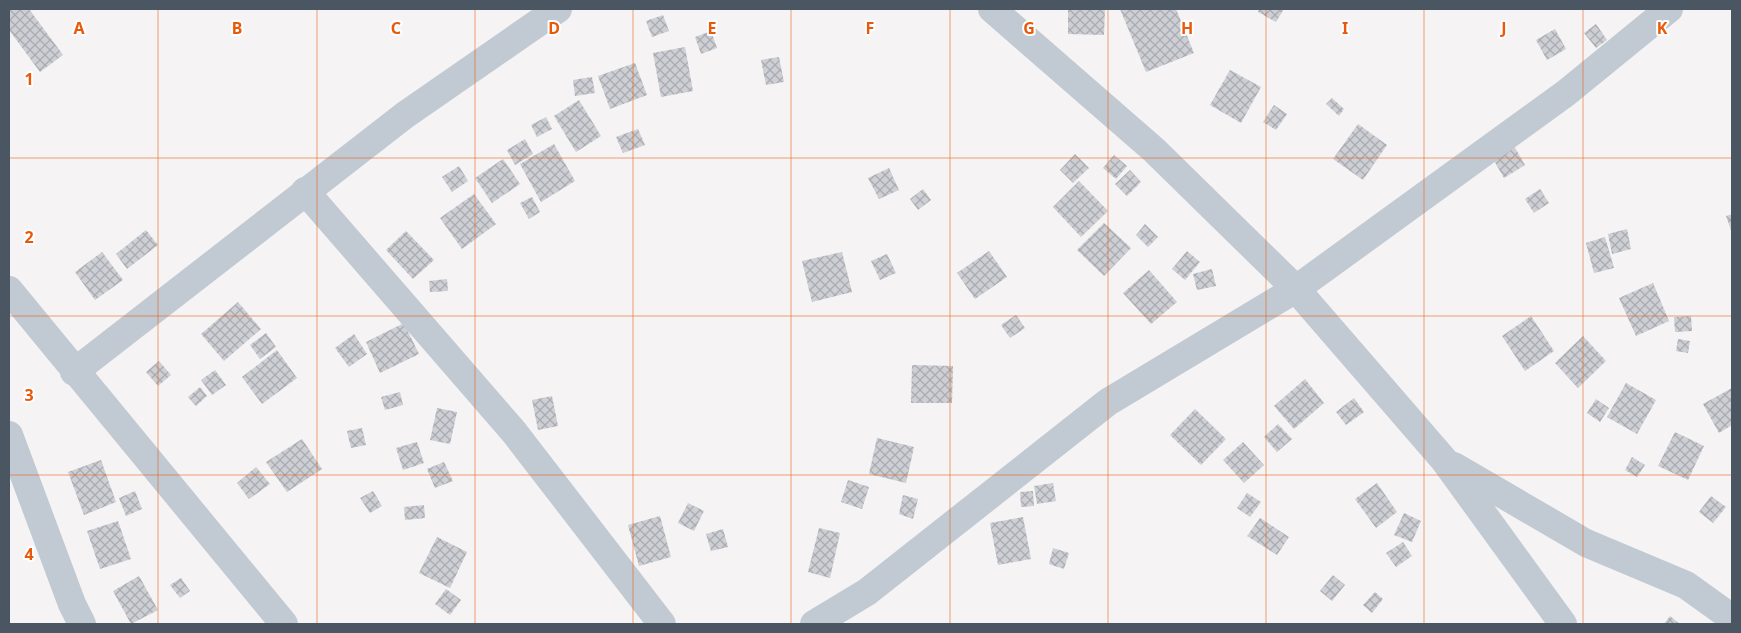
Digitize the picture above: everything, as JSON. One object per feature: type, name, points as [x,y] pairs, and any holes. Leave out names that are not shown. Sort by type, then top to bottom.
[{"type":"street","points":[[74,372],[304,191],[405,115],[558,9]]},
{"type":"street","points":[[992,9],[1154,150],[1296,289],[1444,460],[1563,624]]},
{"type":"street","points":[[814,624],[867,592],[1108,402],[1296,289],[1566,93],[1669,9]]},
{"type":"street","points":[[304,191],[514,432],[662,624]]},
{"type":"street","points":[[9,290],[74,372],[284,624]]},
{"type":"street","points":[[9,435],[72,604],[82,624]]},
{"type":"street","points":[[1444,460],[1586,543],[1686,585],[1732,618]]},
{"type":"building","points":[[9,9],[29,9],[63,55],[40,72],[9,30]]},
{"type":"building","points":[[1068,9],[1105,9],[1104,35],[1068,34]]},
{"type":"building","points":[[1120,9],[1176,9],[1194,53],[1146,72]]},
{"type":"building","points":[[1259,9],[1284,9],[1276,22],[1258,12]]},
{"type":"building","points":[[663,15],[669,31],[652,37],[646,21]]},
{"type":"building","points":[[1596,24],[1607,40],[1596,48],[1584,33]]},
{"type":"building","points":[[1555,29],[1566,49],[1547,60],[1536,40]]},
{"type":"building","points":[[711,31],[717,48],[701,54],[695,37]]},
{"type":"building","points":[[685,47],[693,91],[661,97],[653,53]]},
{"type":"building","points":[[779,57],[784,82],[766,85],[761,60]]},
{"type":"building","points":[[635,63],[647,95],[610,109],[598,76]]},
{"type":"building","points":[[1230,70],[1261,87],[1241,123],[1210,105]]},
{"type":"building","points":[[592,77],[595,93],[575,96],[573,80]]},
{"type":"building","points":[[1332,98],[1344,109],[1339,116],[1326,104]]},
{"type":"building","points":[[579,100],[601,136],[576,152],[554,116]]},
{"type":"building","points":[[1274,105],[1287,114],[1276,130],[1263,122]]},
{"type":"building","points":[[546,117],[552,129],[537,137],[531,125]]},
{"type":"building","points":[[1358,124],[1387,145],[1363,180],[1333,159]]},
{"type":"building","points":[[638,129],[645,145],[623,153],[616,137]]},
{"type":"building","points":[[525,139],[533,154],[515,165],[507,150]]},
{"type":"building","points":[[554,144],[575,181],[541,202],[520,164]]},
{"type":"building","points":[[1514,146],[1525,165],[1504,178],[1493,159]]},
{"type":"building","points":[[1075,154],[1089,168],[1073,183],[1060,170]]},
{"type":"building","points":[[1114,155],[1127,166],[1116,179],[1103,168]]},
{"type":"building","points":[[503,159],[520,184],[492,203],[475,178]]},
{"type":"building","points":[[459,166],[468,181],[452,192],[442,177]]},
{"type":"building","points":[[889,168],[899,190],[879,199],[868,178]]},
{"type":"building","points":[[1130,170],[1141,182],[1127,196],[1115,184]]},
{"type":"building","points":[[1079,181],[1108,211],[1081,237],[1053,207]]},
{"type":"building","points":[[923,189],[931,200],[918,210],[910,199]]},
{"type":"building","points":[[1540,189],[1549,203],[1534,213],[1525,199]]},
{"type":"building","points":[[474,194],[496,224],[462,249],[440,218]]},
{"type":"building","points":[[532,197],[540,212],[529,219],[520,203]]},
{"type":"building","points":[[1732,214],[1732,233],[1726,216]]},
{"type":"building","points":[[1104,223],[1131,248],[1104,276],[1077,250]]},
{"type":"building","points":[[1145,224],[1158,237],[1148,247],[1136,235]]},
{"type":"building","points":[[1627,229],[1631,249],[1612,254],[1608,234]]},
{"type":"building","points":[[146,230],[158,245],[127,269],[116,254]]},
{"type":"building","points":[[406,231],[434,260],[413,279],[386,250]]},
{"type":"building","points":[[1605,237],[1614,268],[1594,273],[1586,243]]},
{"type":"building","points":[[989,251],[1007,277],[975,299],[957,273]]},
{"type":"building","points":[[1187,251],[1200,262],[1185,280],[1172,269]]},
{"type":"building","points":[[102,252],[123,280],[95,300],[75,272]]},
{"type":"building","points":[[842,252],[852,292],[812,302],[802,261]]},
{"type":"building","points":[[887,254],[896,273],[880,280],[871,261]]},
{"type":"building","points":[[1212,269],[1216,286],[1197,290],[1193,274]]},
{"type":"building","points":[[1149,270],[1177,302],[1151,324],[1123,293]]},
{"type":"building","points":[[447,279],[448,291],[430,292],[429,281]]},
{"type":"building","points":[[1653,283],[1669,321],[1636,336],[1619,298]]},
{"type":"building","points":[[238,302],[261,329],[224,361],[201,334]]},
{"type":"building","points":[[1016,315],[1025,328],[1010,338],[1001,325]]},
{"type":"building","points":[[1531,316],[1554,351],[1525,371],[1502,336]]},
{"type":"building","points":[[1691,316],[1692,331],[1675,332],[1674,317]]},
{"type":"building","points":[[404,323],[419,354],[380,373],[366,342]]},
{"type":"building","points":[[266,333],[276,347],[260,359],[250,345]]},
{"type":"building","points":[[354,334],[367,354],[349,367],[335,348]]},
{"type":"building","points":[[1583,336],[1606,361],[1578,388],[1555,363]]},
{"type":"building","points":[[1678,339],[1690,341],[1688,353],[1676,351]]},
{"type":"building","points":[[277,350],[297,378],[262,404],[242,377]]},
{"type":"building","points":[[159,361],[171,375],[158,386],[146,372]]},
{"type":"building","points":[[912,365],[953,366],[952,403],[911,403]]},
{"type":"building","points":[[215,370],[226,385],[212,395],[201,380]]},
{"type":"building","points":[[1305,379],[1324,403],[1294,429],[1274,406]]},
{"type":"building","points":[[1626,383],[1656,400],[1637,434],[1607,417]]},
{"type":"building","points":[[200,387],[207,396],[196,406],[188,397]]},
{"type":"building","points":[[1732,388],[1732,425],[1719,433],[1703,404]]},
{"type":"building","points":[[400,392],[403,405],[385,410],[381,397]]},
{"type":"building","points":[[552,396],[558,426],[538,430],[532,400]]},
{"type":"building","points":[[1354,398],[1364,412],[1346,425],[1336,412]]},
{"type":"building","points":[[1596,399],[1609,408],[1600,422],[1587,413]]},
{"type":"building","points":[[437,408],[457,412],[450,444],[430,440]]},
{"type":"building","points":[[1195,409],[1226,439],[1201,465],[1170,435]]},
{"type":"building","points":[[1278,424],[1292,439],[1277,452],[1264,437]]},
{"type":"building","points":[[362,428],[366,445],[351,448],[347,431]]},
{"type":"building","points":[[1675,432],[1704,446],[1688,480],[1658,466]]},
{"type":"building","points":[[877,438],[914,447],[906,483],[869,474]]},
{"type":"building","points":[[302,439],[322,469],[287,492],[266,462]]},
{"type":"building","points":[[417,442],[424,463],[403,470],[396,448]]},
{"type":"building","points":[[1243,442],[1264,465],[1244,483],[1223,460]]},
{"type":"building","points":[[1632,457],[1645,465],[1637,477],[1625,470]]},
{"type":"building","points":[[101,460],[116,502],[84,515],[68,472]]},
{"type":"building","points":[[444,462],[453,481],[435,488],[427,469]]},
{"type":"building","points":[[256,467],[270,484],[249,499],[237,483]]},
{"type":"building","points":[[848,480],[869,487],[862,509],[841,502]]},
{"type":"building","points":[[1053,483],[1056,501],[1037,504],[1034,486]]},
{"type":"building","points":[[1377,483],[1397,512],[1376,528],[1355,499]]},
{"type":"building","points":[[135,491],[142,509],[126,516],[119,498]]},
{"type":"building","points":[[373,491],[382,506],[370,513],[360,498]]},
{"type":"building","points":[[1033,491],[1034,506],[1021,507],[1020,492]]},
{"type":"building","points":[[1247,493],[1261,502],[1250,517],[1237,508]]},
{"type":"building","points":[[903,495],[918,499],[913,519],[899,514]]},
{"type":"building","points":[[1711,496],[1726,507],[1713,523],[1699,512]]},
{"type":"building","points":[[688,503],[704,511],[694,531],[678,523]]},
{"type":"building","points":[[424,505],[425,518],[405,520],[404,507]]},
{"type":"building","points":[[1404,513],[1421,521],[1412,542],[1394,535]]},
{"type":"building","points":[[660,516],[671,557],[639,566],[628,525]]},
{"type":"building","points":[[1023,517],[1031,559],[998,565],[990,523]]},
{"type":"building","points":[[1260,518],[1289,537],[1277,555],[1247,536]]},
{"type":"building","points":[[118,521],[131,559],[100,569],[87,531]]},
{"type":"building","points":[[819,528],[840,533],[830,578],[808,572]]},
{"type":"building","points":[[723,529],[728,547],[711,551],[706,534]]},
{"type":"building","points":[[437,537],[467,552],[450,588],[419,573]]},
{"type":"building","points":[[1403,542],[1412,556],[1396,567],[1386,553]]},
{"type":"building","points":[[1053,548],[1069,553],[1064,569],[1049,564]]},
{"type":"building","points":[[1333,575],[1345,585],[1332,601],[1320,591]]},
{"type":"building","points":[[139,576],[158,610],[131,624],[113,591]]},
{"type":"building","points":[[181,578],[190,591],[180,598],[170,585]]},
{"type":"building","points":[[446,589],[461,600],[450,615],[435,604]]},
{"type":"building","points":[[1375,592],[1383,599],[1372,613],[1363,605]]},
{"type":"building","points":[[1670,616],[1680,624],[1664,624]]}]
